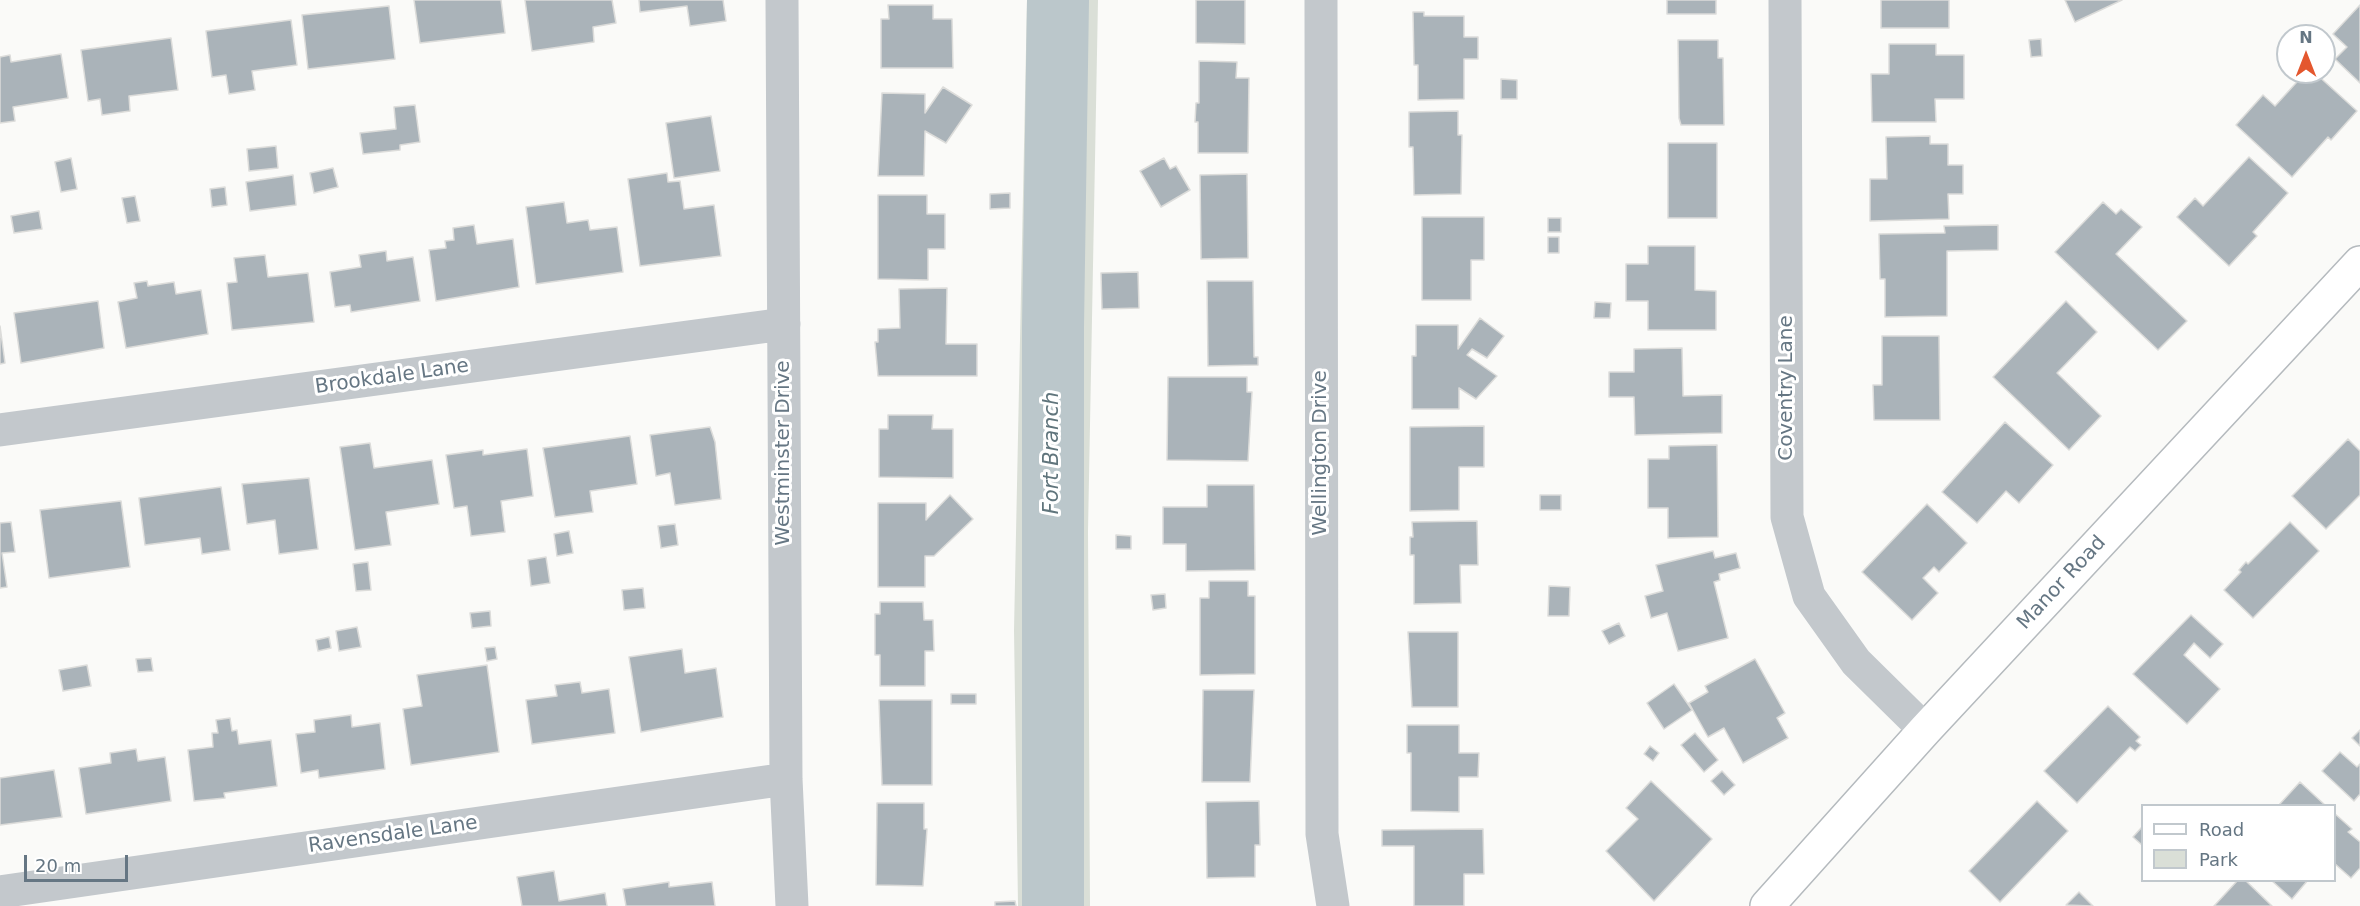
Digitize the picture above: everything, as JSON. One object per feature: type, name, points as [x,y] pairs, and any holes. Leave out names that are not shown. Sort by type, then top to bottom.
[{"type":"main road","name":"Manor Road","points":[[1767,906],[1925,730],[2360,263]]},
{"type":"street","name":"Westminster Drive","points":[[782,0],[786,779],[792,906]]},
{"type":"street","name":"Wellington Drive","points":[[1321,0],[1322,834],[1333,906]]},
{"type":"street","name":"Coventry Lane","points":[[1785,0],[1787,517],[1809,596],[1856,662],[1925,730]]},
{"type":"street","name":"Brookdale Lane","points":[[0,430],[784,324]]},
{"type":"street","name":"Ravensdale Lane","points":[[0,891],[786,779]]},
{"type":"green space","points":[[1027,0],[1098,0],[1088,531],[1090,906],[1018,906],[1014,630]]},
{"type":"building","points":[[414,0],[501,0],[505,33],[420,43]]},
{"type":"building","points":[[525,0],[612,0],[616,23],[593,27],[594,42],[532,51]]},
{"type":"building","points":[[639,0],[723,0],[726,21],[690,26],[687,6],[640,12]]},
{"type":"building","points":[[1196,0],[1245,0],[1245,44],[1196,43]]},
{"type":"building","points":[[1667,0],[1716,0],[1716,14],[1667,14]]},
{"type":"building","points":[[1881,0],[1949,0],[1949,28],[1881,28]]},
{"type":"building","points":[[2065,0],[2122,0],[2075,22]]},
{"type":"building","points":[[888,5],[933,5],[933,19],[952,19],[953,68],[881,68],[881,19],[889,19]]},
{"type":"building","points":[[2360,5],[2360,83],[2336,60],[2347,47],[2336,37],[2336,31]]},
{"type":"building","points":[[389,6],[395,59],[308,69],[302,15]]},
{"type":"building","points":[[1413,12],[1424,12],[1424,16],[1464,16],[1464,37],[1478,37],[1478,59],[1464,59],[1464,99],[1418,100],[1418,65],[1414,65]]},
{"type":"building","points":[[291,20],[297,65],[252,71],[255,90],[229,94],[226,75],[212,77],[206,31]]},
{"type":"building","points":[[171,38],[178,90],[129,96],[130,111],[102,115],[100,99],[88,101],[81,50]]},
{"type":"building","points":[[2041,39],[2042,56],[2031,57],[2029,40]]},
{"type":"building","points":[[1678,40],[1718,40],[1718,58],[1723,58],[1724,125],[1681,125]]},
{"type":"building","points":[[1889,44],[1936,44],[1936,55],[1964,55],[1964,99],[1935,99],[1936,122],[1872,122],[1871,74],[1889,74]]},
{"type":"building","points":[[61,54],[68,98],[13,107],[15,121],[0,123],[0,57],[10,55],[11,62]]},
{"type":"building","points":[[1199,61],[1237,62],[1236,78],[1249,78],[1248,153],[1198,153],[1198,122],[1195,122],[1196,103],[1199,103]]},
{"type":"building","points":[[1501,79],[1517,80],[1517,99],[1501,99]]},
{"type":"building","points":[[2295,84],[2327,84],[2357,111],[2331,140],[2328,137],[2292,177],[2236,125],[2263,95],[2275,106]]},
{"type":"building","points":[[943,87],[972,105],[946,143],[925,131],[924,176],[878,176],[882,93],[925,94],[925,113]]},
{"type":"building","points":[[415,105],[420,142],[400,145],[400,150],[363,154],[360,133],[396,129],[394,107]]},
{"type":"building","points":[[1458,111],[1458,135],[1462,135],[1461,194],[1414,195],[1413,147],[1409,147],[1409,112]]},
{"type":"building","points":[[711,116],[720,171],[674,178],[666,123]]},
{"type":"building","points":[[1930,136],[1930,144],[1948,144],[1948,165],[1963,165],[1963,194],[1948,194],[1949,219],[1870,221],[1870,179],[1887,179],[1886,137]]},
{"type":"building","points":[[1668,143],[1717,143],[1717,218],[1668,218]]},
{"type":"building","points":[[276,146],[278,168],[249,171],[247,149]]},
{"type":"building","points":[[2249,157],[2288,193],[2253,232],[2257,236],[2229,266],[2177,217],[2195,198],[2203,206]]},
{"type":"building","points":[[71,158],[77,189],[61,192],[55,162]]},
{"type":"building","points":[[1164,158],[1170,169],[1176,166],[1190,190],[1161,207],[1140,171]]},
{"type":"building","points":[[333,168],[338,187],[314,193],[310,173]]},
{"type":"building","points":[[667,173],[668,182],[680,181],[684,209],[714,205],[721,256],[640,266],[628,179]]},
{"type":"building","points":[[1247,174],[1248,258],[1201,259],[1200,175]]},
{"type":"building","points":[[293,175],[296,205],[250,211],[246,182]]},
{"type":"building","points":[[225,187],[227,205],[212,207],[210,189]]},
{"type":"building","points":[[1010,193],[1010,208],[990,209],[990,194]]},
{"type":"building","points":[[878,195],[927,195],[927,214],[945,214],[945,249],[928,249],[928,280],[878,279]]},
{"type":"building","points":[[135,196],[140,221],[127,223],[122,198]]},
{"type":"building","points":[[564,202],[567,223],[588,220],[590,230],[617,227],[623,272],[536,284],[526,207]]},
{"type":"building","points":[[2103,202],[2116,214],[2121,209],[2142,227],[2116,254],[2187,321],[2158,350],[2055,252]]},
{"type":"building","points":[[39,211],[42,229],[14,233],[11,216]]},
{"type":"building","points":[[1422,217],[1484,217],[1484,260],[1471,260],[1471,300],[1422,300]]},
{"type":"building","points":[[1548,218],[1561,218],[1561,232],[1548,232]]},
{"type":"building","points":[[474,225],[477,244],[513,239],[519,287],[436,301],[429,250],[446,248],[445,241],[454,240],[453,228]]},
{"type":"building","points":[[1998,225],[1998,250],[1947,251],[1947,316],[1885,317],[1885,279],[1880,279],[1879,234],[1945,233],[1944,226]]},
{"type":"building","points":[[1548,237],[1559,237],[1559,253],[1548,253]]},
{"type":"building","points":[[1648,246],[1695,246],[1695,290],[1716,291],[1716,330],[1648,330],[1648,301],[1626,301],[1626,264],[1648,264]]},
{"type":"building","points":[[386,251],[387,261],[413,257],[420,301],[351,312],[350,305],[335,307],[330,272],[361,267],[359,255]]},
{"type":"building","points":[[265,255],[268,277],[308,273],[314,322],[232,330],[227,283],[237,282],[234,258]]},
{"type":"building","points":[[1138,272],[1139,308],[1102,309],[1101,273]]},
{"type":"building","points":[[147,281],[148,286],[174,282],[176,294],[201,290],[208,334],[126,348],[118,302],[137,298],[134,283]]},
{"type":"building","points":[[1207,281],[1253,281],[1254,357],[1258,357],[1258,365],[1208,366]]},
{"type":"building","points":[[947,288],[946,344],[977,344],[977,376],[878,376],[875,342],[878,342],[878,329],[900,328],[899,289]]},
{"type":"building","points":[[98,301],[104,348],[21,363],[14,313]]},
{"type":"building","points":[[2066,301],[2097,332],[2057,373],[2101,416],[2069,450],[1993,377]]},
{"type":"building","points":[[1595,302],[1611,303],[1610,318],[1594,318]]},
{"type":"building","points":[[1480,318],[1504,336],[1487,358],[1472,349],[1467,355],[1497,376],[1476,399],[1459,388],[1459,409],[1412,409],[1412,356],[1416,356],[1416,325],[1458,325],[1458,349]]},
{"type":"building","points":[[0,326],[5,363],[0,364]]},
{"type":"building","points":[[1882,336],[1939,336],[1940,420],[1874,420],[1873,385],[1882,385]]},
{"type":"building","points":[[1682,348],[1683,396],[1722,395],[1722,433],[1635,435],[1634,397],[1609,397],[1609,372],[1634,372],[1634,349]]},
{"type":"building","points":[[1168,377],[1247,377],[1247,392],[1252,392],[1248,461],[1167,460]]},
{"type":"building","points":[[888,415],[933,415],[932,429],[953,429],[953,478],[879,477],[879,429],[888,429]]},
{"type":"building","points":[[2005,422],[2053,465],[2019,503],[2006,491],[1977,523],[1942,492]]},
{"type":"building","points":[[1484,426],[1484,467],[1459,467],[1459,510],[1410,511],[1410,427]]},
{"type":"building","points":[[710,427],[715,442],[721,499],[675,505],[670,473],[656,476],[650,435]]},
{"type":"building","points":[[630,436],[637,484],[590,491],[593,512],[555,517],[543,448]]},
{"type":"building","points":[[2348,439],[2360,451],[2360,495],[2326,529],[2292,496]]},
{"type":"building","points":[[370,443],[374,468],[432,460],[439,504],[386,512],[391,545],[355,550],[340,447]]},
{"type":"building","points":[[1717,445],[1718,537],[1668,538],[1668,508],[1648,508],[1648,459],[1669,459],[1669,446]]},
{"type":"building","points":[[527,449],[533,496],[501,501],[505,532],[471,536],[467,506],[454,508],[446,455],[483,450],[483,455]]},
{"type":"building","points":[[309,478],[318,549],[279,554],[275,520],[247,524],[242,484]]},
{"type":"building","points":[[1207,485],[1254,485],[1255,570],[1186,571],[1186,544],[1163,544],[1163,507],[1207,507]]},
{"type":"building","points":[[221,487],[230,550],[202,554],[200,538],[145,545],[139,498]]},
{"type":"building","points":[[950,495],[973,519],[934,556],[925,556],[925,587],[878,587],[878,503],[926,503],[926,520]]},
{"type":"building","points":[[1540,495],[1561,495],[1561,510],[1540,510]]},
{"type":"building","points":[[121,501],[130,567],[49,578],[40,510]]},
{"type":"building","points":[[1927,504],[1967,543],[1939,572],[1934,567],[1923,578],[1938,593],[1912,620],[1862,572]]},
{"type":"building","points":[[1477,521],[1478,565],[1460,565],[1461,603],[1414,604],[1414,555],[1410,555],[1410,537],[1413,537],[1412,522]]},
{"type":"building","points":[[11,522],[15,552],[2,553],[7,587],[0,588],[0,523]]},
{"type":"building","points":[[2290,522],[2319,551],[2253,618],[2224,590],[2241,572],[2239,570],[2246,562],[2248,564]]},
{"type":"building","points":[[675,524],[678,545],[661,548],[658,526]]},
{"type":"building","points":[[569,531],[573,553],[557,556],[554,534]]},
{"type":"building","points":[[1116,535],[1131,536],[1131,549],[1116,549]]},
{"type":"building","points":[[1713,551],[1715,558],[1736,553],[1740,568],[1719,574],[1720,580],[1714,582],[1728,638],[1678,651],[1667,613],[1651,618],[1645,596],[1663,591],[1656,565]]},
{"type":"building","points":[[546,557],[550,583],[531,586],[528,560]]},
{"type":"building","points":[[368,562],[371,590],[356,591],[353,564]]},
{"type":"building","points":[[1209,581],[1248,581],[1248,596],[1255,596],[1255,674],[1200,675],[1200,598],[1209,598]]},
{"type":"building","points":[[1549,586],[1570,587],[1569,616],[1548,616]]},
{"type":"building","points":[[643,588],[645,608],[624,610],[622,590]]},
{"type":"building","points":[[1165,594],[1166,608],[1153,610],[1151,595]]},
{"type":"building","points":[[880,602],[923,602],[924,620],[933,620],[934,651],[925,651],[925,686],[880,686],[880,655],[875,655],[875,614],[880,614]]},
{"type":"building","points":[[490,611],[491,626],[472,628],[470,613]]},
{"type":"building","points":[[2191,615],[2223,644],[2210,658],[2194,643],[2184,655],[2220,689],[2187,724],[2133,674]]},
{"type":"building","points":[[1619,623],[1625,636],[1609,644],[1602,631]]},
{"type":"building","points":[[357,627],[361,647],[339,651],[336,631]]},
{"type":"building","points":[[1408,632],[1458,632],[1458,707],[1412,707]]},
{"type":"building","points":[[329,637],[331,648],[318,651],[316,640]]},
{"type":"building","points":[[495,647],[497,659],[487,661],[485,648]]},
{"type":"building","points":[[682,649],[685,673],[716,668],[723,717],[641,732],[629,657]]},
{"type":"building","points":[[151,658],[153,671],[138,672],[136,659]]},
{"type":"building","points":[[1755,659],[1785,713],[1777,718],[1788,738],[1743,763],[1724,728],[1708,737],[1689,703],[1708,692],[1705,686]]},
{"type":"building","points":[[87,665],[91,686],[63,691],[59,670]]},
{"type":"building","points":[[487,665],[499,752],[411,765],[403,709],[422,706],[417,675]]},
{"type":"building","points":[[580,682],[582,693],[609,689],[615,733],[532,744],[526,700],[557,696],[555,685]]},
{"type":"building","points":[[1674,684],[1692,710],[1664,729],[1647,703]]},
{"type":"building","points":[[1203,690],[1254,690],[1250,782],[1202,782]]},
{"type":"building","points":[[951,694],[976,694],[976,704],[951,704]]},
{"type":"building","points":[[879,700],[932,700],[932,785],[882,785]]},
{"type":"building","points":[[2108,706],[2140,737],[2136,741],[2141,745],[2135,751],[2130,747],[2077,803],[2044,771]]},
{"type":"building","points":[[351,715],[352,727],[380,723],[385,769],[319,778],[318,770],[301,773],[296,734],[315,732],[314,720]]},
{"type":"building","points":[[230,718],[232,731],[237,730],[239,744],[271,740],[277,786],[224,793],[225,798],[194,801],[188,750],[213,747],[212,733],[218,733],[216,720]]},
{"type":"building","points":[[1407,725],[1459,725],[1459,753],[1479,753],[1478,777],[1459,777],[1459,812],[1411,811],[1411,753],[1407,753]]},
{"type":"building","points":[[2360,730],[2360,746],[2352,738]]},
{"type":"building","points":[[1695,733],[1718,760],[1704,772],[1681,745]]},
{"type":"building","points":[[1650,746],[1659,753],[1653,761],[1644,754]]},
{"type":"building","points":[[136,749],[138,761],[165,757],[171,801],[86,814],[79,768],[111,763],[110,753]]},
{"type":"building","points":[[2340,752],[2357,767],[2360,764],[2360,794],[2354,801],[2322,771]]},
{"type":"building","points":[[54,770],[62,817],[0,825],[0,778]]},
{"type":"building","points":[[1722,771],[1735,785],[1724,795],[1711,781]]},
{"type":"building","points":[[1651,781],[1712,839],[1654,901],[1606,851],[1638,819],[1626,808]]},
{"type":"building","points":[[2300,782],[2324,804],[2280,804]]},
{"type":"building","points":[[1259,801],[1260,845],[1255,845],[1255,877],[1207,878],[1206,802]]},
{"type":"building","points":[[2037,801],[2068,831],[2000,902],[1969,871]]},
{"type":"building","points":[[877,803],[924,803],[924,829],[927,829],[923,886],[876,885]]},
{"type":"building","points":[[2336,815],[2352,829],[2348,832],[2360,842],[2360,868],[2351,878],[2336,865]]},
{"type":"building","points":[[2141,828],[2141,844],[2133,837]]},
{"type":"building","points":[[1483,829],[1484,874],[1464,874],[1464,906],[1414,906],[1414,846],[1382,846],[1382,830]]},
{"type":"building","points":[[554,871],[559,901],[605,893],[607,906],[522,906],[517,877]]},
{"type":"building","points":[[669,882],[669,887],[712,882],[715,906],[626,906],[623,889]]},
{"type":"building","points":[[2236,882],[2247,882],[2272,906],[2214,906]]},
{"type":"building","points":[[2273,882],[2306,882],[2292,899]]},
{"type":"building","points":[[2079,892],[2093,906],[2066,905]]},
{"type":"building","points":[[1015,901],[1016,906],[995,906],[995,902]]},
{"type":"waterway","name":"Fort Branch","points":[[1053,906],[1053,327],[1058,0]]}]
